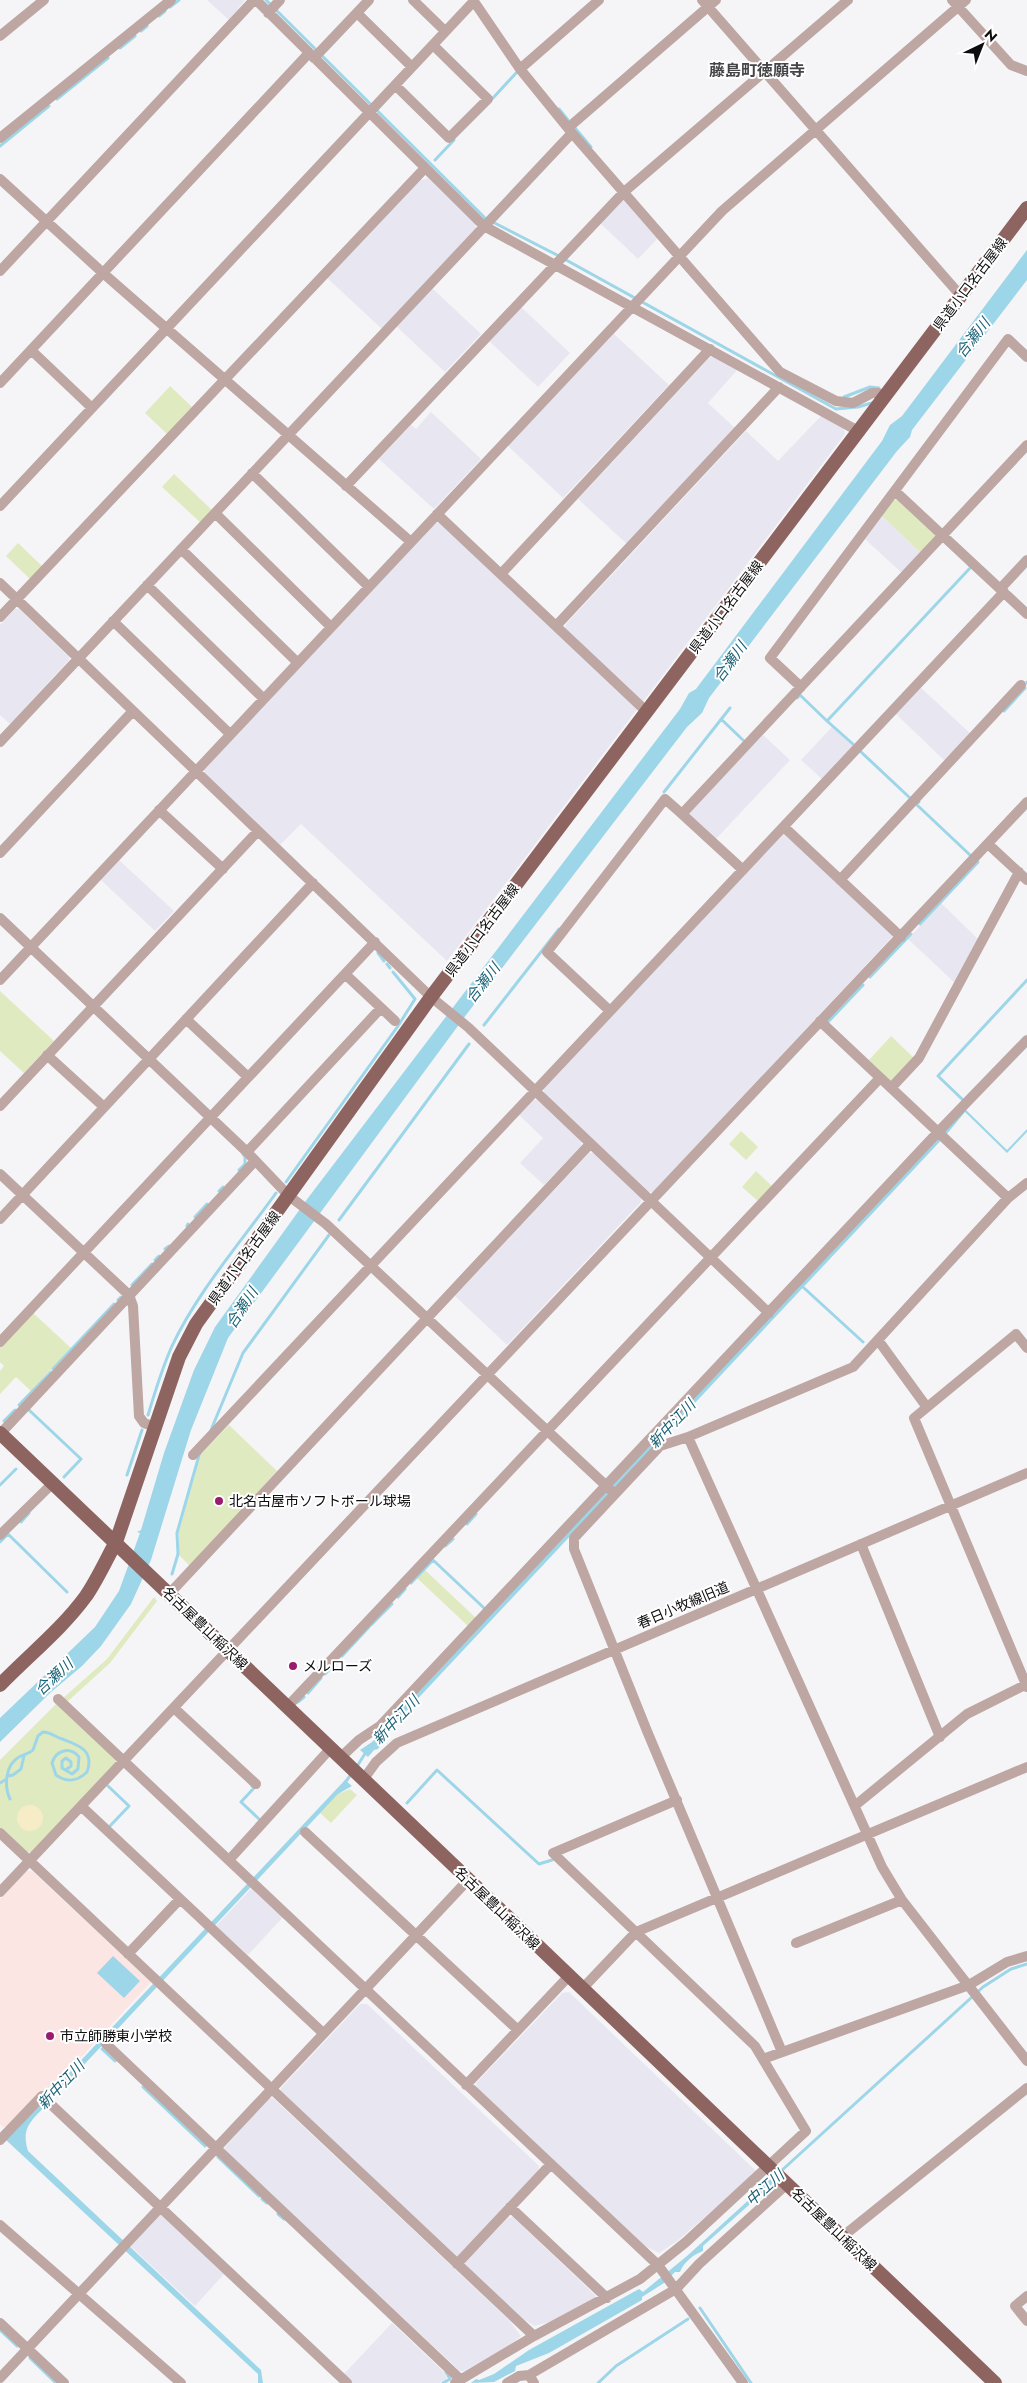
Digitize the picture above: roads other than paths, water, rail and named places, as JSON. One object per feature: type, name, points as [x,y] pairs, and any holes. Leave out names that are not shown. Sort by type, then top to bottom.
[{"type":"main road","name":"県道小口名古屋線","points":[[0,1685],[70,1616],[88,1593],[116,1542],[179,1356],[196,1324],[292,1198],[646,712],[860,432],[1027,208]]},
{"type":"main road","name":"名古屋豊山稲沢線","points":[[0,1433],[155,1578],[339,1758],[995,2383]]},
{"type":"street","points":[[0,36],[44,0]]},
{"type":"street","points":[[0,138],[171,0]]},
{"type":"street","points":[[0,271],[255,0],[274,7],[315,54],[373,109],[425,168],[488,222],[637,303],[710,349],[860,432]]},
{"type":"street","points":[[0,383],[102,273],[369,0]]},
{"type":"street","points":[[414,0],[445,31]]},
{"type":"street","points":[[520,69],[599,0]]},
{"type":"street","points":[[0,742],[488,222],[570,130],[705,4],[716,0]]},
{"type":"street","points":[[346,486],[624,192],[848,0]]},
{"type":"street","points":[[0,506],[473,1],[520,69],[570,130],[780,372],[836,401],[853,403],[872,393],[878,393],[886,397]]},
{"type":"street","points":[[0,980],[722,211],[815,132],[959,2],[1011,65],[1027,71]]},
{"type":"street","points":[[705,4],[815,132],[845,161],[961,296]]},
{"type":"street","points":[[357,13],[412,67]]},
{"type":"street","points":[[396,85],[449,138],[488,98],[433,45]]},
{"type":"street","points":[[0,617],[425,168]]},
{"type":"street","points":[[0,180],[102,273],[411,542]]},
{"type":"street","points":[[801,687],[770,658],[896,492],[1008,338],[1027,357]]},
{"type":"street","points":[[501,574],[710,349]]},
{"type":"street","points":[[31,350],[92,408]]},
{"type":"street","points":[[556,626],[779,387]]},
{"type":"street","points":[[682,814],[1027,445]]},
{"type":"street","points":[[252,473],[368,586]]},
{"type":"street","points":[[896,492],[1027,614]]},
{"type":"street","points":[[215,513],[331,627]]},
{"type":"street","points":[[437,514],[646,712]]},
{"type":"street","points":[[181,549],[298,662]]},
{"type":"street","points":[[193,1455],[784,827],[1002,590],[1027,560]]},
{"type":"street","points":[[0,583],[132,712],[435,1001],[467,1026],[769,1313]]},
{"type":"street","points":[[147,585],[264,698]]},
{"type":"street","points":[[113,622],[230,734]]},
{"type":"street","points":[[840,880],[1021,685]]},
{"type":"street","points":[[0,853],[132,712]]},
{"type":"street","points":[[610,1011],[547,952],[665,799],[743,870]]},
{"type":"street","points":[[0,1892],[1027,802]]},
{"type":"street","points":[[159,810],[223,869]]},
{"type":"street","points":[[784,827],[901,937]]},
{"type":"street","points":[[0,1106],[258,831]]},
{"type":"street","points":[[988,844],[1027,880]]},
{"type":"street","points":[[892,1088],[919,1058],[1019,872]]},
{"type":"street","points":[[0,1219],[313,883]]},
{"type":"street","points":[[0,918],[211,1117],[292,1198],[323,1221],[610,1490]]},
{"type":"street","points":[[0,1342],[375,942]]},
{"type":"street","points":[[345,974],[395,1021]]},
{"type":"street","points":[[247,1152],[381,1008]]},
{"type":"street","points":[[186,1019],[248,1077]]},
{"type":"street","points":[[820,1021],[1008,1198]]},
{"type":"street","points":[[229,1860],[359,1740],[380,1726],[610,1490],[769,1313],[940,1135],[1027,1040]]},
{"type":"street","points":[[47,1055],[104,1107]]},
{"type":"street","points":[[287,1707],[880,1078]]},
{"type":"street","points":[[170,1593],[590,1144]]},
{"type":"street","points":[[0,1433],[255,1162]]},
{"type":"street","points":[[0,1174],[128,1295],[133,1306],[139,1416],[144,1424],[154,1427]]},
{"type":"street","points":[[782,2052],[574,1549],[574,1538],[610,1490],[660,1446],[853,1367],[1008,1198],[1027,1183]]},
{"type":"street","points":[[856,1804],[967,1714],[1027,1685],[914,1418],[926,1406],[988,1360],[1016,1334],[1027,1348]]},
{"type":"street","points":[[878,1340],[926,1406]]},
{"type":"street","points":[[688,1436],[866,1834],[902,1900],[1027,2061]]},
{"type":"street","name":"春日小牧線旧道","points":[[362,1779],[376,1762],[397,1743],[1027,1473]]},
{"type":"street","points":[[0,1535],[53,1483]]},
{"type":"street","points":[[861,1544],[940,1737]]},
{"type":"street","points":[[58,1699],[364,1990],[657,2264],[743,2383]]},
{"type":"street","points":[[174,1708],[256,1784]]},
{"type":"street","points":[[582,1989],[636,1932],[1027,1767]]},
{"type":"street","points":[[106,2044],[458,2381],[534,2336],[628,2287],[686,2242],[806,2131],[755,2046],[553,1853],[677,1800]]},
{"type":"street","points":[[81,1806],[323,2033]]},
{"type":"street","points":[[305,1832],[518,2030]]},
{"type":"street","points":[[0,1833],[534,2336]]},
{"type":"street","points":[[0,2378],[468,1880]]},
{"type":"street","points":[[128,1954],[180,1899]]},
{"type":"street","points":[[796,1943],[902,1900]]},
{"type":"street","points":[[763,2059],[969,1986],[1007,1962],[1027,1956]]},
{"type":"street","points":[[466,2085],[568,1977]]},
{"type":"street","points":[[842,2237],[1027,2088]]},
{"type":"street","points":[[1,2136],[42,2096],[347,2383]]},
{"type":"street","points":[[457,2264],[551,2164]]},
{"type":"street","points":[[508,2383],[519,2376],[531,2379],[674,2287],[786,2184]]},
{"type":"street","points":[[510,2207],[607,2298]]},
{"type":"street","points":[[0,2225],[181,2383]]},
{"type":"street","points":[[1027,2296],[1015,2306],[1027,2321]]},
{"type":"street","points":[[0,2323],[64,2383]]},
{"type":"water","name":"合瀬川","points":[[1027,250],[1027,280],[912,430],[910,437],[897,451],[709,698],[702,713],[687,727],[466,1015],[228,1338],[191,1430],[151,1560],[131,1604],[101,1646],[0,1742],[0,1718],[95,1627],[119,1591],[140,1533],[137,1532],[141,1530],[164,1453],[194,1370],[215,1327],[308,1198],[680,709],[689,693],[696,689],[882,441],[890,425],[902,416]]},
{"type":"water","points":[[964,1108],[1007,1150],[1027,1129],[1027,1132],[1007,1153],[965,1112],[946,1135],[395,1723],[378,1749],[374,1750],[368,1757],[360,1750],[372,1742]]},
{"type":"water","points":[[345,1780],[352,1786],[338,1794],[38,2113],[27,2129],[26,2135],[28,2151],[261,2370],[263,2383],[258,2383],[258,2374],[6,2140]]},
{"type":"water","points":[[113,1956],[140,1981],[124,1998],[97,1973]]},
{"type":"water","points":[[774,2173],[779,2178],[703,2246],[703,2251],[689,2259],[680,2272],[675,2272],[664,2283],[642,2297],[642,2300],[549,2353],[516,2366],[515,2371],[494,2382],[471,2383],[476,2379],[479,2380],[494,2374],[529,2350],[639,2289],[643,2292],[687,2256],[752,2197]]},
{"type":"waterway","points":[[170,7],[179,0]]},
{"type":"waterway","points":[[266,0],[485,218],[557,255],[836,409],[858,407],[875,402]]},
{"type":"waterway","points":[[159,16],[165,11]]},
{"type":"waterway","points":[[141,31],[147,26]]},
{"type":"waterway","points":[[120,48],[135,36]]},
{"type":"waterway","points":[[57,99],[108,58]]},
{"type":"waterway","points":[[493,98],[517,72]]},
{"type":"waterway","points":[[0,146],[49,106]]},
{"type":"waterway","points":[[559,109],[568,120]]},
{"type":"waterway","points":[[575,128],[591,147]]},
{"type":"waterway","points":[[435,160],[454,140]]},
{"type":"waterway","points":[[844,397],[870,387],[879,388]]},
{"type":"waterway","points":[[854,745],[827,721],[971,567],[969,565]]},
{"type":"waterway","points":[[1004,711],[1025,688]]},
{"type":"waterway","points":[[797,698],[800,695],[827,721]]},
{"type":"waterway","points":[[664,792],[730,708]]},
{"type":"waterway","points":[[721,719],[744,741]]},
{"type":"waterway","points":[[860,751],[910,798]]},
{"type":"waterway","points":[[919,802],[916,804],[970,855]]},
{"type":"waterway","points":[[920,924],[978,862]]},
{"type":"waterway","points":[[484,1025],[559,929]]},
{"type":"waterway","points":[[870,977],[911,934]]},
{"type":"waterway","points":[[378,953],[384,961]]},
{"type":"waterway","points":[[387,964],[390,968]]},
{"type":"waterway","points":[[286,1182],[398,1026],[415,999],[393,972]]},
{"type":"waterway","points":[[962,1099],[938,1076],[1027,980]]},
{"type":"waterway","points":[[828,1024],[863,985]]},
{"type":"waterway","points":[[339,1220],[469,1044]]},
{"type":"waterway","points":[[239,1170],[245,1164],[243,1154]]},
{"type":"waterway","points":[[219,1191],[223,1187]]},
{"type":"waterway","points":[[148,1415],[165,1363],[182,1326],[207,1286],[276,1193]]},
{"type":"waterway","points":[[195,1217],[207,1204]]},
{"type":"waterway","points":[[211,1430],[243,1353],[329,1235]]},
{"type":"waterway","points":[[165,1249],[169,1246]]},
{"type":"waterway","points":[[155,1260],[159,1256]]},
{"type":"waterway","points":[[132,1285],[152,1264]]},
{"type":"waterway","points":[[804,1288],[863,1342]]},
{"type":"waterway","points":[[118,1300],[121,1297]]},
{"type":"waterway","points":[[53,1369],[114,1304]]},
{"type":"waterway","points":[[19,1405],[51,1372]]},
{"type":"waterway","points":[[4,1421],[15,1410]]},
{"type":"waterway","points":[[29,1410],[81,1459],[64,1477]]},
{"type":"waterway","points":[[127,1475],[142,1430]]},
{"type":"waterway","points":[[172,1574],[178,1554],[177,1533],[200,1452]]},
{"type":"waterway","points":[[0,1485],[16,1469]]},
{"type":"waterway","points":[[21,1522],[29,1513]]},
{"type":"waterway","points":[[467,1524],[476,1514]]},
{"type":"waterway","points":[[0,1542],[8,1534],[67,1592]]},
{"type":"waterway","points":[[445,1546],[453,1539]]},
{"type":"waterway","points":[[411,1583],[433,1560],[484,1608]]},
{"type":"waterway","points":[[398,1597],[405,1589]]},
{"type":"waterway","points":[[371,1625],[392,1604]]},
{"type":"waterway","points":[[342,1656],[369,1627]]},
{"type":"waterway","points":[[325,1674],[337,1662]]},
{"type":"waterway","points":[[308,1693],[321,1678]]},
{"type":"waterway","points":[[298,1702],[304,1697]]},
{"type":"waterway","points":[[10,1799],[7,1788],[8,1770],[14,1761],[33,1750],[38,1736],[43,1732],[79,1746],[87,1753],[89,1758],[87,1772],[76,1779],[68,1780],[56,1775],[52,1763],[60,1752],[72,1751],[79,1757],[78,1769],[72,1774],[62,1768],[62,1761],[66,1758],[71,1762],[71,1766],[67,1769]]},
{"type":"waterway","name":"新中江川","points":[[356,1768],[366,1752]]},
{"type":"waterway","points":[[8,1776],[21,1769],[24,1756]]},
{"type":"waterway","points":[[407,1803],[437,1770],[539,1864],[552,1860]]},
{"type":"waterway","name":"新中江川","points":[[344,1784],[352,1773]]},
{"type":"waterway","points":[[0,1783],[5,1780]]},
{"type":"waterway","points":[[108,1786],[129,1806],[110,1826]]},
{"type":"waterway","points":[[252,1786],[254,1788],[241,1802],[259,1819]]},
{"type":"waterway","name":"中江川","points":[[780,2172],[983,1987],[1011,1969],[1027,1964]]},
{"type":"waterway","points":[[102,2049],[115,2061]]},
{"type":"waterway","points":[[143,2087],[205,2146]]},
{"type":"waterway","points":[[218,2157],[259,2196]]},
{"type":"waterway","points":[[262,2199],[267,2203]]},
{"type":"waterway","points":[[278,2214],[284,2219]]},
{"type":"waterway","points":[[700,2308],[751,2383]]},
{"type":"waterway","points":[[598,2383],[616,2366],[688,2319]]},
{"type":"waterway","points":[[0,2330],[17,2346]]},
{"type":"waterway","points":[[30,2358],[56,2383]]},
{"type":"waterway","points":[[443,2383],[450,2379],[446,2372]]},
{"type":"place","name":"北名古屋市ソフトボール球場","points":[[219,1501]]},
{"type":"place","name":"メルローズ","points":[[293,1666]]},
{"type":"place","name":"市立師勝東小学校","points":[[50,2036]]},
{"type":"district","name":"藤島町徳願寺","points":[[757,70]]}]
